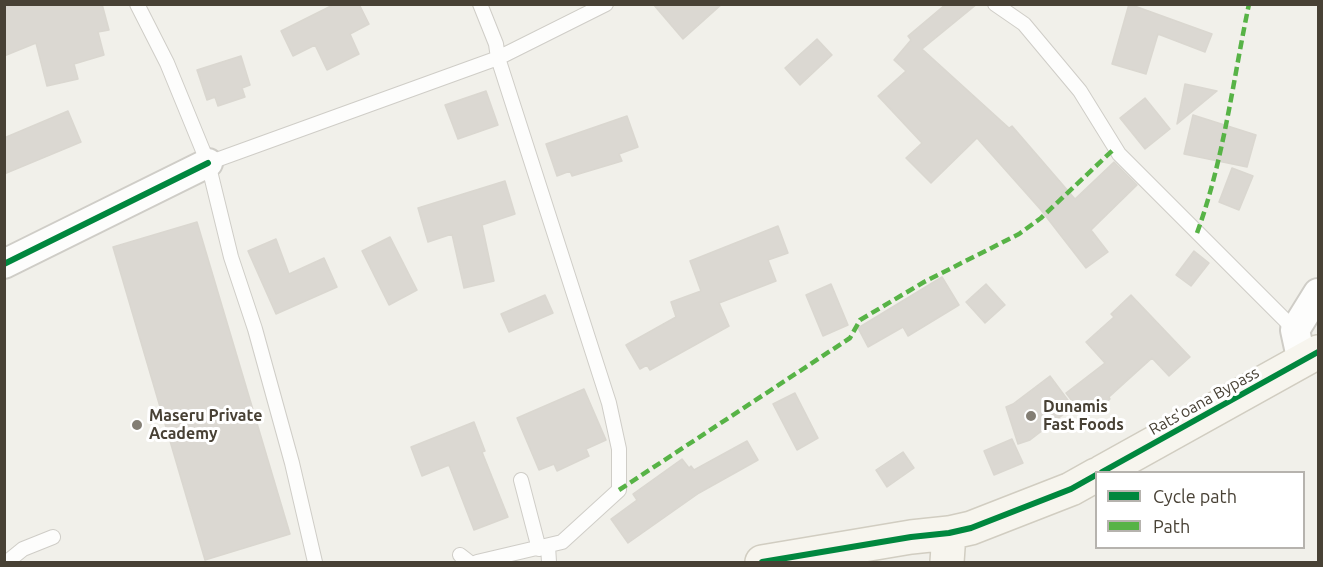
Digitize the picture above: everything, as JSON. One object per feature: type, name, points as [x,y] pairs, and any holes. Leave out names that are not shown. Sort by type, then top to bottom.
[{"type":"street","points":[[4,264],[208,164]]},
{"type":"street","points":[[1310,357],[1294,330],[1318,292]]},
{"type":"street","name":"Rats'oana Bypass","points":[[1104,471],[1310,357]]},
{"type":"street","points":[[762,562],[948,548],[971,528],[1071,489],[1095,476]]},
{"type":"lane","points":[[137,4],[167,63],[208,164],[231,257],[255,329],[292,462],[315,562]]},
{"type":"lane","points":[[477,562],[562,542],[619,490],[619,449],[606,393],[498,58],[496,44],[480,4]]},
{"type":"lane","points":[[208,164],[498,58],[606,4]]},
{"type":"lane","points":[[995,4],[1024,24],[1080,91],[1119,154],[1294,330]]},
{"type":"lane","points":[[521,480],[549,562]]},
{"type":"lane","points":[[8,562],[23,549],[53,537]]},
{"type":"building","points":[[4,4],[102,4],[109,30],[98,32],[104,55],[74,64],[78,79],[47,86],[36,43],[4,56]]},
{"type":"building","points":[[335,4],[359,4],[369,24],[350,34],[359,54],[327,70],[315,45],[293,56],[281,31]]},
{"type":"building","points":[[653,4],[722,4],[683,39]]},
{"type":"building","points":[[946,4],[977,4],[922,49],[1009,128],[1012,126],[1075,199],[1114,162],[1137,185],[1091,230],[1108,252],[1086,268],[1041,210],[977,138],[931,183],[906,158],[922,143],[878,96],[906,71],[894,60],[911,40],[908,36]]},
{"type":"building","points":[[1129,4],[1212,34],[1205,52],[1158,34],[1146,74],[1112,64]]},
{"type":"building","points":[[817,39],[832,55],[800,85],[785,68]]},
{"type":"building","points":[[241,56],[250,85],[242,88],[245,97],[218,106],[215,97],[207,100],[197,70]]},
{"type":"building","points":[[1185,84],[1217,91],[1177,124]]},
{"type":"building","points":[[486,91],[498,125],[458,139],[445,105]]},
{"type":"building","points":[[1145,98],[1170,129],[1145,149],[1120,118]]},
{"type":"building","points":[[68,111],[81,142],[4,174],[4,138]]},
{"type":"building","points":[[1193,115],[1256,135],[1247,167],[1184,154]]},
{"type":"building","points":[[627,116],[638,147],[619,154],[622,161],[572,176],[570,171],[557,176],[546,144]]},
{"type":"building","points":[[1232,168],[1253,176],[1239,210],[1219,202]]},
{"type":"building","points":[[505,181],[515,214],[482,225],[494,281],[464,288],[452,234],[428,242],[418,208]]},
{"type":"building","points":[[197,222],[290,534],[205,560],[113,247]]},
{"type":"building","points":[[778,226],[788,253],[768,260],[776,281],[719,303],[729,326],[650,370],[647,365],[640,369],[626,345],[676,317],[671,302],[701,291],[690,261]]},
{"type":"building","points":[[390,237],[417,290],[389,305],[362,251]]},
{"type":"building","points":[[276,239],[289,274],[324,258],[337,287],[276,314],[248,251]]},
{"type":"building","points":[[1194,251],[1209,263],[1191,286],[1176,275]]},
{"type":"building","points":[[942,277],[959,305],[908,336],[903,327],[868,347],[858,328]]},
{"type":"building","points":[[831,284],[848,325],[823,336],[806,295]]},
{"type":"building","points":[[986,284],[1005,305],[985,323],[966,302]]},
{"type":"building","points":[[545,295],[553,313],[509,332],[501,314]]},
{"type":"building","points":[[1131,295],[1190,357],[1169,376],[1152,358],[1109,397],[1110,399],[1085,418],[1066,393],[1105,363],[1086,342],[1114,317],[1111,314]]},
{"type":"building","points":[[1050,376],[1073,407],[1030,440],[1018,444],[1006,407]]},
{"type":"building","points":[[584,389],[606,440],[586,449],[589,456],[557,471],[554,464],[539,470],[517,418]]},
{"type":"building","points":[[795,393],[818,438],[797,450],[773,404]]},
{"type":"building","points":[[474,422],[485,451],[482,452],[508,517],[474,530],[449,465],[422,476],[411,447]]},
{"type":"building","points":[[1012,439],[1023,463],[994,475],[984,451]]},
{"type":"building","points":[[747,441],[758,460],[699,493],[628,543],[611,519],[637,500],[633,494],[682,459],[689,468],[691,466],[694,470]]},
{"type":"building","points":[[903,452],[914,468],[887,487],[876,470]]},
{"type":"marked path","points":[[1197,233],[1221,148],[1249,4]]},
{"type":"marked path","points":[[619,490],[850,338],[860,320],[924,282],[1019,234],[1041,218],[1115,148]]},
{"type":"cycle path","points":[[4,264],[208,163]]},
{"type":"cycle path","points":[[1104,471],[1318,352]]},
{"type":"cycle path","points":[[762,562],[971,528],[1071,489],[1095,476]]},
{"type":"place","name":"Dunamis Fast Foods","points":[[1031,416]]},
{"type":"place","name":"Maseru Private Academy","points":[[137,425]]}]
